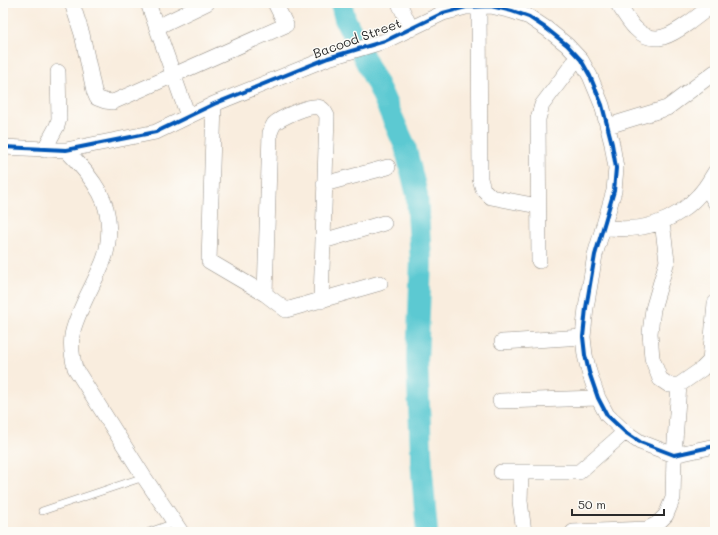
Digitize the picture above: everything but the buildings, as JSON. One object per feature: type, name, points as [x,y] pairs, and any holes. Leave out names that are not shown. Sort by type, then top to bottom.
[{"type":"street","points":[[72,3],[82,34],[94,91],[97,98],[105,102],[113,102],[286,26],[275,3]]},
{"type":"street","points":[[148,3],[188,116]]},
{"type":"street","points":[[399,3],[411,28]]},
{"type":"street","points":[[617,3],[636,29],[653,38],[661,38],[671,35],[715,3]]},
{"type":"street","points":[[157,27],[203,4]]},
{"type":"street","name":"Bacood Street","points":[[3,147],[66,150],[156,132],[214,104],[328,58],[385,41],[443,13],[466,6],[491,6],[529,17],[548,29],[567,45],[578,57],[590,76],[602,105],[608,126],[616,168],[614,191],[595,255],[586,308],[583,337],[589,372],[598,398],[607,415],[625,432],[640,442],[674,455]]},
{"type":"street","points":[[479,6],[480,179],[483,189],[491,197],[538,206]]},
{"type":"street","points":[[538,261],[538,119],[542,105],[578,57]]},
{"type":"street","points":[[44,150],[57,126],[59,119],[58,72]]},
{"type":"street","points":[[608,126],[667,108],[715,72]]},
{"type":"street","points":[[214,104],[209,261],[265,294],[286,310],[380,283]]},
{"type":"street","points":[[265,294],[270,133],[272,126],[278,120],[311,106],[319,107],[327,116],[320,301]]},
{"type":"street","points":[[66,150],[81,166],[101,195],[109,230],[108,245],[104,261],[76,320],[71,337],[71,352],[75,368],[178,528]]},
{"type":"street","points":[[324,184],[388,168]]},
{"type":"street","points":[[603,227],[620,229],[644,227],[662,222],[680,212],[699,195],[715,172]]},
{"type":"street","points":[[706,186],[715,202]]},
{"type":"street","points":[[662,222],[667,261],[653,309],[650,333],[652,358],[660,379],[669,385],[679,385],[702,369],[710,361],[715,303]]},
{"type":"street","points":[[323,241],[384,223]]},
{"type":"street","points":[[502,342],[583,337]]},
{"type":"street","points":[[573,532],[647,529],[657,524],[666,515],[673,498],[674,455],[679,385]]},
{"type":"street","points":[[500,401],[598,398]]},
{"type":"street","points":[[501,472],[579,472],[625,432]]},
{"type":"street","points":[[674,455],[715,446]]},
{"type":"street","points":[[521,472],[520,501],[524,532]]},
{"type":"lane","points":[[42,511],[144,477]]},
{"type":"lane","points":[[149,532],[178,528]]},
{"type":"waterway","points":[[341,3],[345,19],[381,92],[405,146],[417,195],[421,261],[417,361],[422,473],[427,532]]},
{"type":"cycle path","points":[[3,147],[66,150],[156,132],[214,104],[328,58],[385,41],[443,13],[466,7],[491,6],[529,17],[567,45],[581,60],[590,76],[602,105],[612,144],[616,168],[614,191],[595,255],[586,308],[583,337],[589,372],[598,398],[607,415],[625,432],[640,442],[674,455],[715,446]]}]
